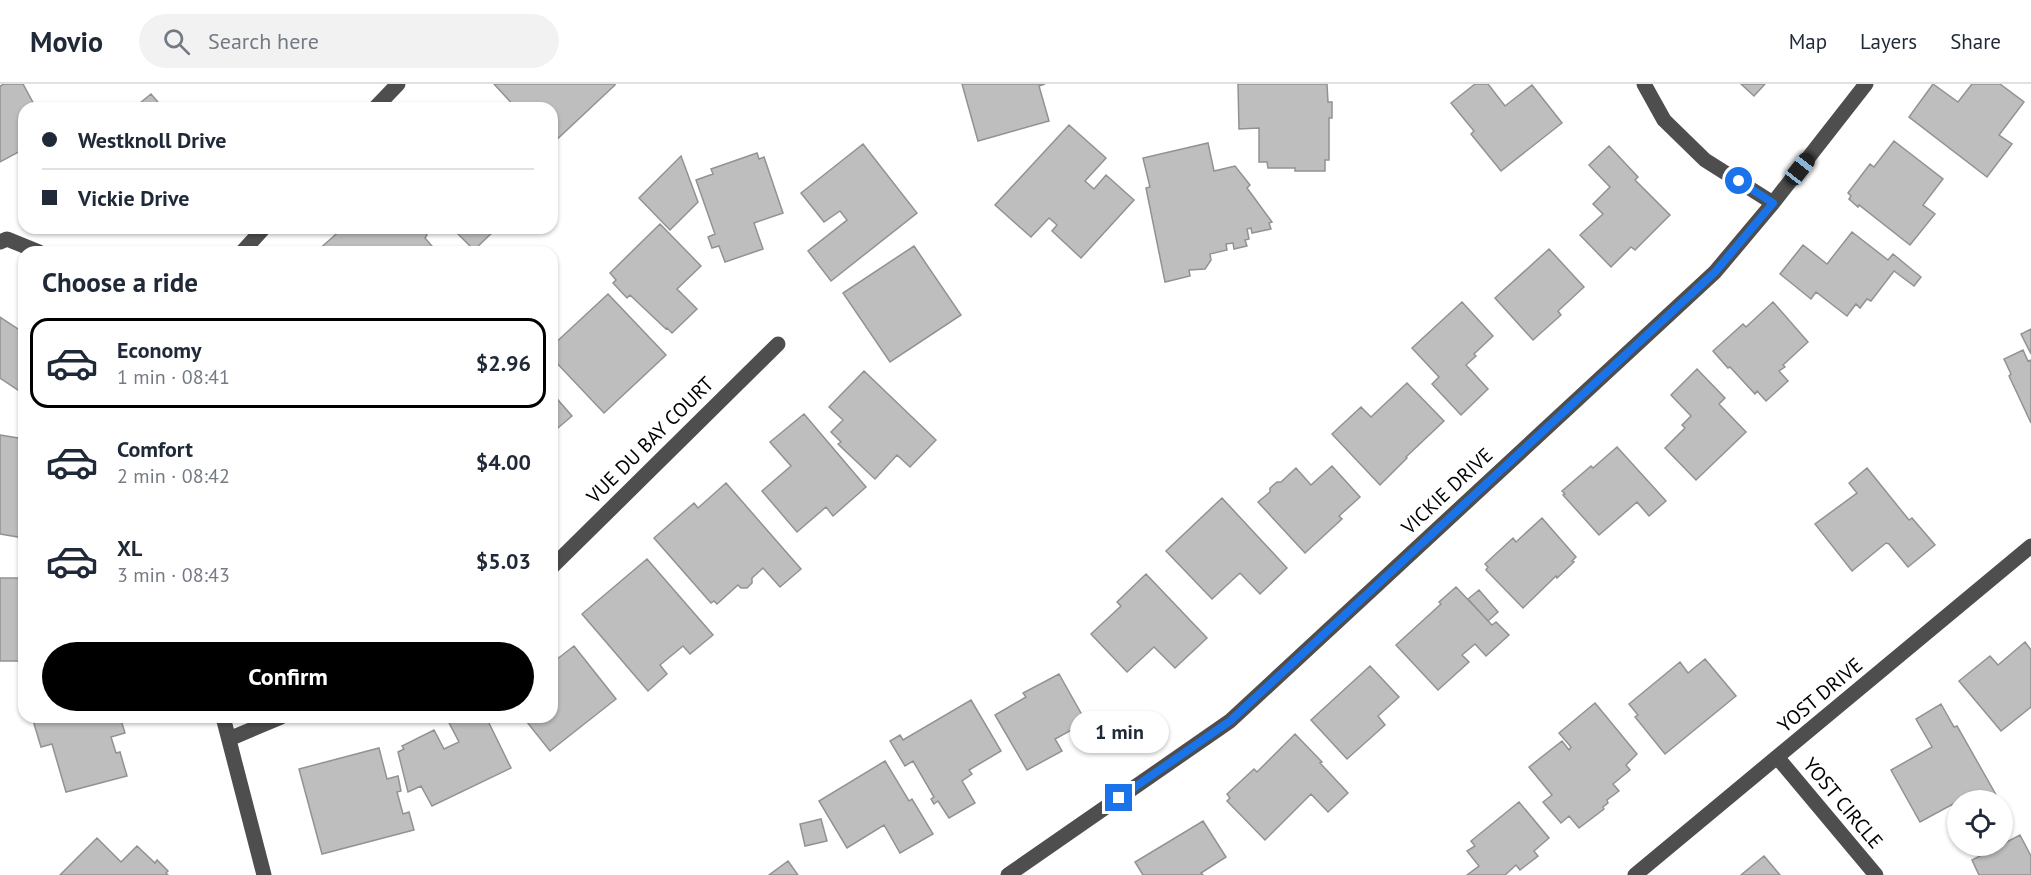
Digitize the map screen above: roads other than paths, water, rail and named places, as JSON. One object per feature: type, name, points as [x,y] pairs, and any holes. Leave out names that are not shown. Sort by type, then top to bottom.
[{"type":"street","points":[[381,102],[398,84]]},
{"type":"street","points":[[1644,84],[1664,120],[1705,160],[1773,203]]},
{"type":"street","name":"VICKIE DRIVE","points":[[1008,875],[1230,721],[1715,272],[1773,203],[1866,84]]},
{"type":"street","points":[[248,246],[258,234]]},
{"type":"street","points":[[0,242],[7,239],[24,246]]},
{"type":"street","name":"VUE DU BAY COURT","points":[[558,561],[778,344]]},
{"type":"street","name":"YOST DRIVE","points":[[1635,875],[2031,546]]},
{"type":"street","points":[[225,723],[264,875]]},
{"type":"street","points":[[229,739],[267,723]]},
{"type":"street","name":"YOST CIRCLE","points":[[1777,758],[1876,875]]}]
